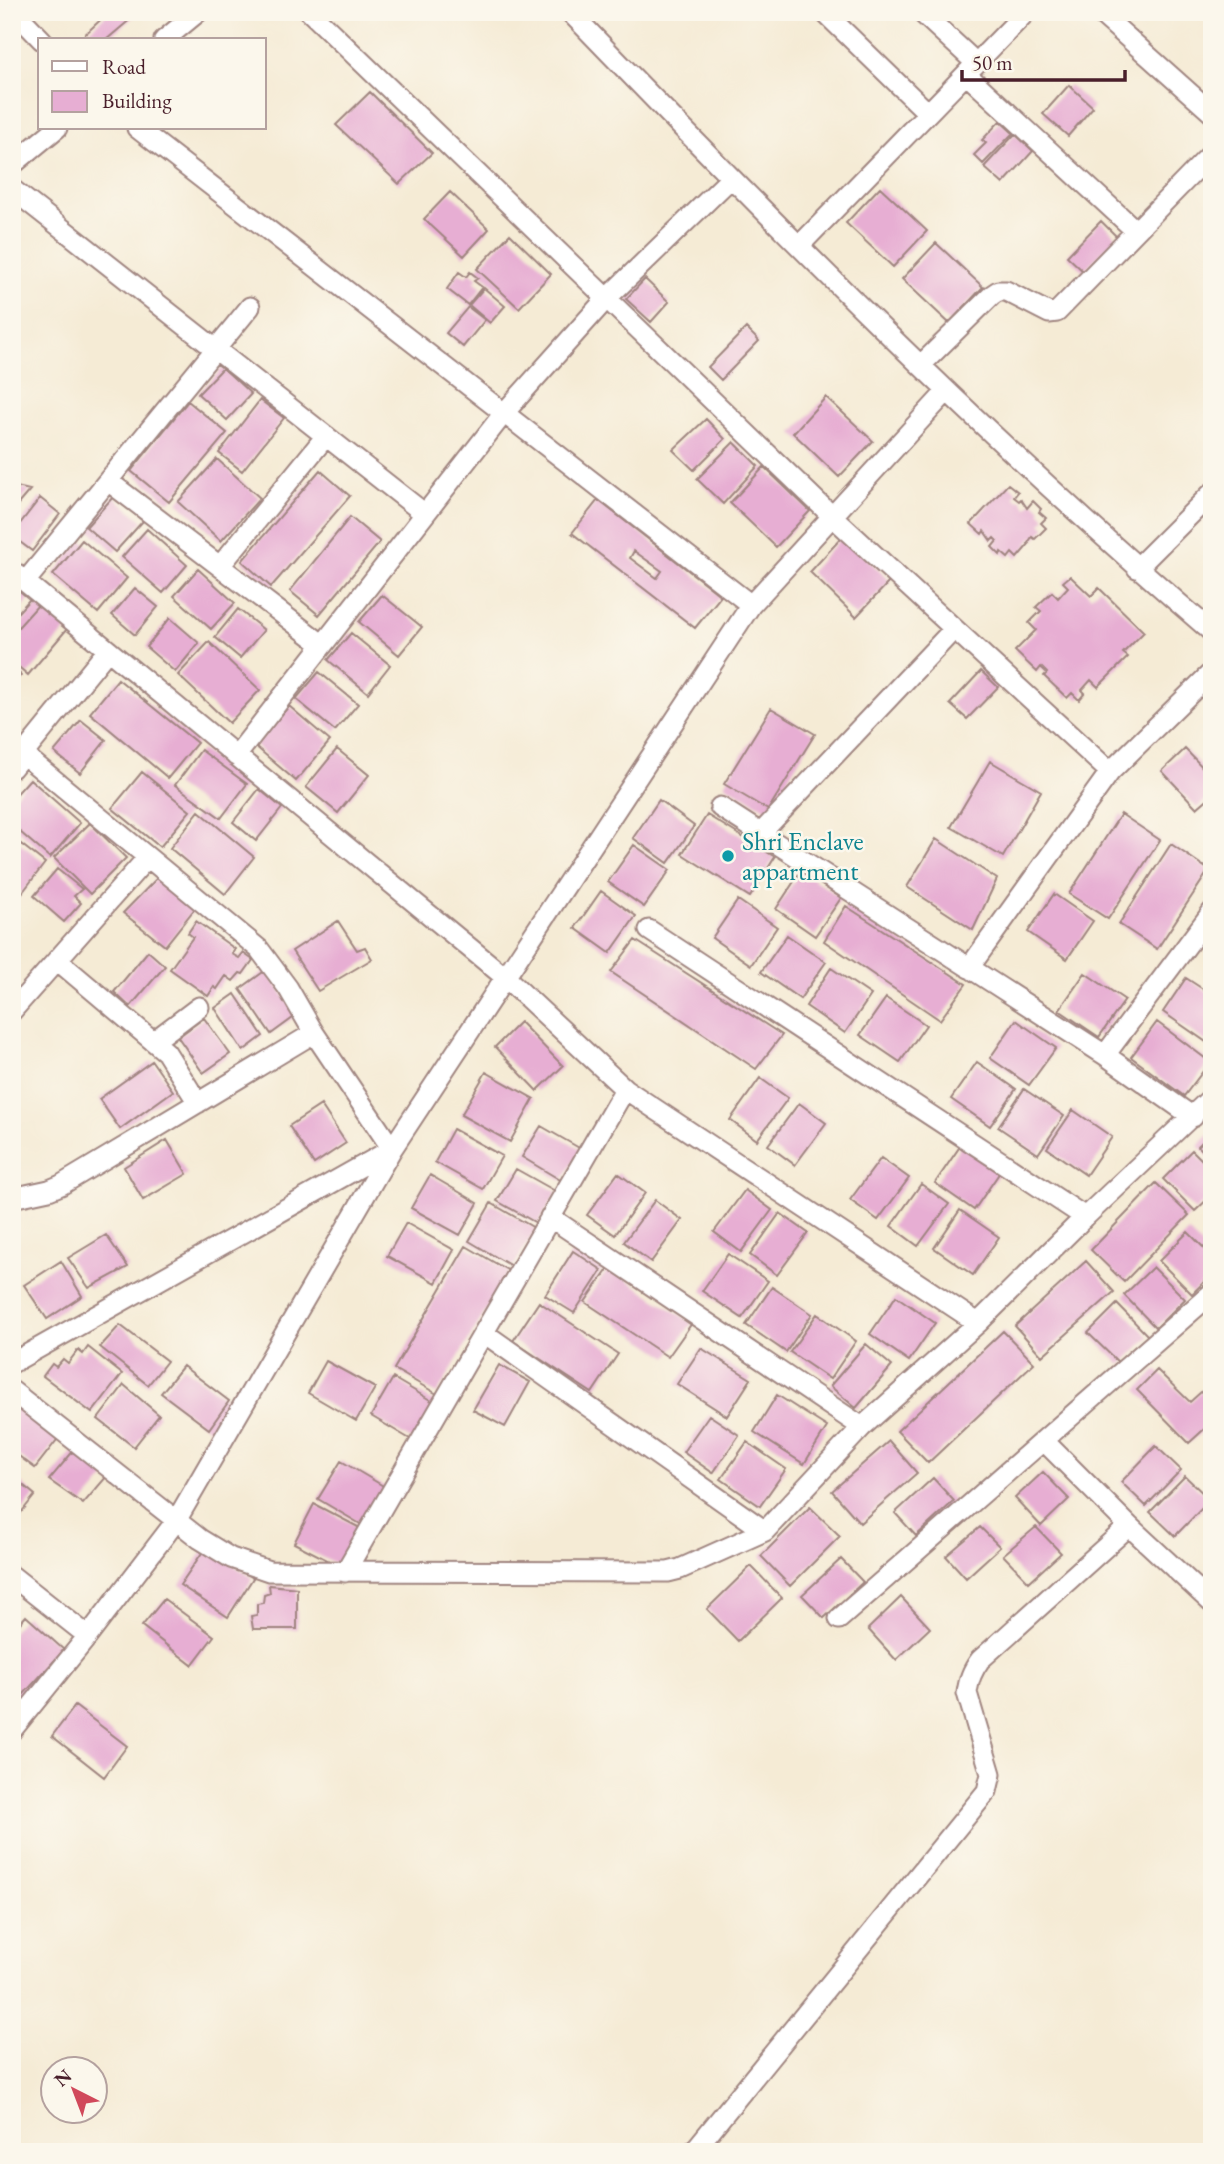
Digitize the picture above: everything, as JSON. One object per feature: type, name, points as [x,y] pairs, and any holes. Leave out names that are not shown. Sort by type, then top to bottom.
[{"type":"street","points":[[15,12],[40,38]]},
{"type":"street","points":[[166,38],[198,12]]},
{"type":"street","points":[[310,12],[832,516],[1110,772]]},
{"type":"street","points":[[570,12],[730,179],[947,391],[1137,568],[1212,632]]},
{"type":"street","points":[[824,12],[928,113]]},
{"type":"street","points":[[921,12],[971,69],[1136,231]]},
{"type":"street","points":[[800,245],[1026,12]]},
{"type":"street","points":[[1099,12],[1212,113]]},
{"type":"street","points":[[12,165],[55,130]]},
{"type":"street","points":[[140,130],[751,605]]},
{"type":"street","points":[[921,365],[998,291],[1006,291],[1049,313],[1057,312],[1212,153]]},
{"type":"street","points":[[236,756],[504,413],[606,299],[730,179]]},
{"type":"street","points":[[12,188],[425,514]]},
{"type":"street","points":[[250,307],[108,481],[19,577],[505,977],[625,1089],[978,1323]]},
{"type":"street","points":[[12,1730],[176,1521],[391,1149],[751,605],[947,391]]},
{"type":"street","points":[[220,566],[326,436]]},
{"type":"street","points":[[108,481],[323,645]]},
{"type":"street","points":[[1137,568],[1212,493]]},
{"type":"street","points":[[761,833],[954,629]]},
{"type":"street","points":[[107,650],[16,756],[259,949],[288,988],[314,1033],[391,1149]]},
{"type":"street","points":[[969,968],[1110,772],[1212,672]]},
{"type":"street","points":[[720,807],[1105,1055],[1193,1116]]},
{"type":"street","points":[[12,1011],[147,858]]},
{"type":"street","points":[[1105,1055],[1212,912]]},
{"type":"street","points":[[649,930],[1085,1217]]},
{"type":"street","points":[[57,960],[154,1041],[174,1064],[198,1103]]},
{"type":"street","points":[[154,1041],[199,1007]]},
{"type":"street","points":[[12,1198],[61,1185],[314,1033]]},
{"type":"street","points":[[345,1572],[625,1089]]},
{"type":"street","points":[[12,1391],[176,1521],[231,1558],[269,1571],[668,1572],[692,1565],[702,1558],[765,1531],[863,1427],[978,1323],[1212,1097]]},
{"type":"street","points":[[12,1363],[391,1149]]},
{"type":"street","points":[[550,1217],[863,1427]]},
{"type":"street","points":[[839,1619],[1044,1441],[1207,1306]]},
{"type":"street","points":[[484,1333],[765,1531]]},
{"type":"street","points":[[1044,1441],[1129,1526],[1212,1603]]},
{"type":"street","points":[[693,2152],[987,1791],[991,1774],[967,1693],[972,1671],[980,1660],[1129,1526]]},
{"type":"street","points":[[12,1576],[88,1636]]},
{"type":"building","points":[[109,12],[139,12],[108,38],[81,38]]},
{"type":"building","points":[[1069,85],[1093,107],[1068,136],[1043,114]]},
{"type":"building","points":[[370,92],[432,153],[399,184],[336,125]]},
{"type":"building","points":[[1000,121],[1013,133],[983,164],[974,155],[986,143],[982,140]]},
{"type":"building","points":[[1015,134],[1033,151],[1003,184],[984,167]]},
{"type":"building","points":[[880,187],[927,231],[893,267],[846,223]]},
{"type":"building","points":[[450,192],[489,229],[464,256],[424,219]]},
{"type":"building","points":[[1101,221],[1117,237],[1083,271],[1067,256]]},
{"type":"building","points":[[510,234],[551,274],[519,308],[477,269]]},
{"type":"building","points":[[936,243],[983,287],[949,323],[902,279]]},
{"type":"building","points":[[459,272],[466,277],[470,272],[478,278],[474,281],[482,287],[468,305],[447,289]]},
{"type":"building","points":[[645,279],[669,302],[651,322],[626,299]]},
{"type":"building","points":[[484,288],[505,306],[490,323],[469,305]]},
{"type":"building","points":[[468,307],[485,320],[463,347],[446,333]]},
{"type":"building","points":[[746,328],[759,341],[721,380],[708,367]]},
{"type":"building","points":[[223,368],[251,394],[227,420],[198,394]]},
{"type":"building","points":[[826,397],[873,441],[839,477],[793,433]]},
{"type":"building","points":[[260,400],[284,418],[242,471],[219,453]]},
{"type":"building","points":[[188,401],[227,433],[169,502],[131,471]]},
{"type":"building","points":[[706,419],[725,439],[694,470],[673,450]]},
{"type":"building","points":[[734,442],[758,466],[723,504],[697,479]]},
{"type":"building","points":[[217,459],[260,498],[221,541],[178,502]]},
{"type":"building","points":[[764,467],[810,511],[776,547],[730,503]]},
{"type":"building","points":[[320,470],[350,496],[271,587],[242,561]]},
{"type":"building","points":[[1008,484],[1018,492],[1014,497],[1019,501],[1021,499],[1027,508],[1033,501],[1046,518],[1041,523],[1046,528],[1035,539],[1032,537],[1017,558],[1012,553],[1008,558],[1001,552],[1000,555],[992,547],[997,541],[994,538],[991,541],[984,531],[982,534],[971,524]]},
{"type":"building","points":[[12,486],[30,490],[12,511]]},
{"type":"building","points":[[114,496],[143,521],[115,552],[86,527]]},
{"type":"building","points":[[40,498],[60,514],[32,551],[12,534]]},
{"type":"building","points":[[598,500],[721,596],[695,628],[572,533]],"holes":[[[634,551],[662,571],[657,578],[630,558]]]},
{"type":"building","points":[[350,517],[380,542],[319,615],[290,591]]},
{"type":"building","points":[[147,529],[187,565],[163,593],[122,557]]},
{"type":"building","points":[[843,536],[890,581],[856,617],[810,572]]},
{"type":"building","points":[[82,540],[127,578],[98,613],[53,575]]},
{"type":"building","points":[[198,569],[235,603],[211,629],[174,596]]},
{"type":"building","points":[[1070,576],[1091,596],[1099,588],[1144,632],[1123,653],[1128,657],[1098,687],[1091,680],[1082,690],[1085,693],[1079,700],[1072,693],[1067,698],[1044,676],[1047,673],[1041,667],[1037,672],[1015,651],[1036,630],[1029,623],[1041,611],[1036,607],[1052,592],[1058,598],[1068,587],[1063,582]]},
{"type":"building","points":[[14,584],[30,599],[12,619],[12,586]]},
{"type":"building","points":[[135,588],[158,607],[135,635],[112,615]]},
{"type":"building","points":[[382,595],[422,627],[399,655],[359,622]]},
{"type":"building","points":[[39,604],[67,629],[28,675],[12,661],[12,634]]},
{"type":"building","points":[[238,609],[264,630],[240,658],[215,637]]},
{"type":"building","points":[[170,618],[199,643],[175,672],[146,647]]},
{"type":"building","points":[[351,633],[390,665],[368,693],[328,660]]},
{"type":"building","points":[[209,642],[260,690],[229,723],[178,675]]},
{"type":"building","points":[[12,668],[21,675],[12,686]]},
{"type":"building","points":[[981,671],[998,687],[967,719],[950,704]]},
{"type":"building","points":[[319,672],[358,704],[335,731],[296,699]]},
{"type":"building","points":[[118,679],[197,743],[168,778],[90,713]]},
{"type":"building","points":[[289,706],[330,741],[296,781],[255,746]]},
{"type":"building","points":[[771,708],[815,734],[768,810],[724,784]]},
{"type":"building","points":[[81,720],[106,740],[80,773],[54,752]]},
{"type":"building","points":[[337,749],[369,775],[338,813],[306,787]]},
{"type":"building","points":[[1185,749],[1212,777],[1212,795],[1197,808],[1162,771]]},
{"type":"building","points":[[201,750],[247,784],[221,818],[175,785]]},
{"type":"building","points":[[990,761],[1041,791],[1003,857],[951,827]]},
{"type":"building","points":[[142,772],[190,811],[160,847],[112,808]]},
{"type":"building","points":[[30,779],[80,823],[50,858],[12,825],[12,799]]},
{"type":"building","points":[[259,789],[282,808],[256,841],[233,822]]},
{"type":"building","points":[[659,800],[694,826],[668,863],[633,838]]},
{"type":"building","points":[[199,811],[254,857],[225,894],[170,848]]},
{"type":"building","points":[[1121,814],[1160,840],[1108,919],[1069,894]]},
{"type":"building","name":"Shri Enclave appartment","points":[[707,815],[775,857],[750,897],[682,854]]},
{"type":"building","points":[[90,823],[126,858],[90,894],[54,858]]},
{"type":"building","points":[[12,837],[45,863],[22,893],[12,886]]},
{"type":"building","points":[[936,839],[997,879],[973,930],[907,887]]},
{"type":"building","points":[[1171,844],[1209,870],[1157,949],[1119,924]]},
{"type":"building","points":[[634,845],[670,870],[644,907],[608,882]]},
{"type":"building","points":[[57,869],[82,889],[74,896],[81,903],[64,922],[34,896]]},
{"type":"building","points":[[801,871],[841,898],[815,936],[776,909]]},
{"type":"building","points":[[157,878],[196,907],[165,946],[123,913]]},
{"type":"building","points":[[601,891],[636,916],[610,953],[575,928]]},
{"type":"building","points":[[1054,894],[1093,921],[1067,959],[1028,932]]},
{"type":"building","points":[[738,900],[777,927],[751,965],[712,938]]},
{"type":"building","points":[[846,906],[966,984],[940,1020],[824,941]]},
{"type":"building","points":[[196,921],[235,949],[232,954],[239,958],[243,953],[253,960],[243,974],[240,973],[233,981],[226,976],[208,996],[170,969],[193,937],[188,933]]},
{"type":"building","points":[[338,921],[357,950],[365,947],[372,959],[318,991],[292,951]]},
{"type":"building","points":[[787,935],[826,962],[800,999],[761,972]]},
{"type":"building","points":[[635,940],[782,1035],[756,1069],[611,972]]},
{"type":"building","points":[[148,951],[165,966],[130,1007],[114,992]]},
{"type":"building","points":[[831,968],[871,995],[845,1033],[806,1006]]},
{"type":"building","points":[[266,970],[297,1015],[271,1034],[240,989]]},
{"type":"building","points":[[1085,973],[1125,1000],[1099,1037],[1059,1010]]},
{"type":"building","points":[[1186,978],[1212,995],[1212,1046],[1163,1012]]},
{"type":"building","points":[[235,994],[263,1036],[243,1051],[215,1008]]},
{"type":"building","points":[[886,998],[926,1025],[900,1062],[860,1035]]},
{"type":"building","points":[[204,1018],[230,1054],[203,1073],[178,1037]]},
{"type":"building","points":[[1016,1020],[1056,1048],[1029,1085],[990,1058]]},
{"type":"building","points":[[520,1022],[563,1066],[537,1091],[495,1047]]},
{"type":"building","points":[[1157,1022],[1210,1062],[1184,1096],[1131,1057]]},
{"type":"building","points":[[152,1061],[173,1091],[120,1129],[99,1099]]},
{"type":"building","points":[[977,1062],[1016,1089],[990,1126],[951,1099]]},
{"type":"building","points":[[486,1072],[534,1099],[510,1142],[461,1115]]},
{"type":"building","points":[[760,1078],[788,1098],[757,1140],[730,1120]]},
{"type":"building","points":[[1024,1089],[1064,1116],[1038,1154],[998,1127]]},
{"type":"building","points":[[799,1103],[826,1123],[795,1165],[768,1145]]},
{"type":"building","points":[[321,1105],[346,1143],[314,1164],[289,1126]]},
{"type":"building","points":[[1073,1110],[1112,1137],[1086,1175],[1047,1148]]},
{"type":"building","points":[[541,1126],[581,1149],[562,1181],[522,1157]]},
{"type":"building","points":[[453,1129],[502,1156],[483,1189],[435,1162]]},
{"type":"building","points":[[1212,1132],[1212,1160],[1198,1146]]},
{"type":"building","points":[[167,1140],[187,1174],[143,1200],[124,1167]]},
{"type":"building","points":[[961,1145],[1000,1172],[974,1210],[935,1183]]},
{"type":"building","points":[[1192,1150],[1212,1170],[1212,1195],[1195,1211],[1163,1179]]},
{"type":"building","points":[[881,1158],[909,1178],[878,1220],[850,1200]]},
{"type":"building","points":[[516,1169],[557,1192],[538,1224],[497,1201]]},
{"type":"building","points":[[618,1173],[645,1193],[615,1235],[587,1215]]},
{"type":"building","points":[[430,1175],[478,1203],[460,1235],[411,1208]]},
{"type":"building","points":[[1156,1183],[1189,1215],[1124,1282],[1091,1250]]},
{"type":"building","points":[[921,1184],[949,1204],[918,1246],[891,1226]]},
{"type":"building","points":[[745,1190],[772,1210],[741,1252],[714,1232]]},
{"type":"building","points":[[655,1200],[682,1220],[651,1262],[624,1242]]},
{"type":"building","points":[[491,1203],[536,1229],[513,1267],[469,1241]]},
{"type":"building","points":[[960,1210],[999,1237],[973,1275],[934,1248]]},
{"type":"building","points":[[780,1213],[808,1233],[777,1275],[750,1255]]},
{"type":"building","points":[[406,1223],[454,1250],[436,1283],[387,1256]]},
{"type":"building","points":[[1188,1232],[1212,1256],[1212,1274],[1192,1294],[1159,1261]]},
{"type":"building","points":[[106,1235],[128,1267],[89,1288],[68,1258]]},
{"type":"building","points":[[466,1246],[509,1271],[437,1394],[394,1369]]},
{"type":"building","points":[[573,1251],[602,1270],[574,1313],[545,1295]]},
{"type":"building","points":[[728,1254],[768,1281],[742,1318],[702,1291]]},
{"type":"building","points":[[61,1261],[82,1296],[47,1319],[24,1285]]},
{"type":"building","points":[[1086,1261],[1114,1292],[1042,1356],[1015,1326]]},
{"type":"building","points":[[1153,1267],[1185,1299],[1156,1328],[1124,1295]]},
{"type":"building","points":[[609,1268],[692,1323],[668,1357],[585,1302]]},
{"type":"building","points":[[772,1287],[812,1314],[786,1352],[746,1325]]},
{"type":"building","points":[[896,1296],[935,1323],[909,1361],[870,1334]]},
{"type":"building","points":[[539,1302],[618,1354],[592,1393],[513,1341]]},
{"type":"building","points":[[1117,1304],[1149,1337],[1121,1365],[1088,1333]]},
{"type":"building","points":[[817,1314],[856,1341],[830,1379],[790,1352]]},
{"type":"building","points":[[120,1325],[167,1361],[148,1385],[100,1347]]},
{"type":"building","points":[[1003,1331],[1034,1363],[928,1463],[897,1431]]},
{"type":"building","points":[[866,1344],[892,1366],[856,1408],[830,1386]]},
{"type":"building","points":[[88,1347],[122,1374],[92,1413],[43,1376],[52,1364],[56,1367],[63,1359],[68,1363],[78,1350],[83,1354]]},
{"type":"building","points":[[701,1348],[751,1379],[727,1416],[677,1384]]},
{"type":"building","points":[[326,1361],[375,1388],[356,1421],[308,1393]]},
{"type":"building","points":[[499,1365],[530,1382],[505,1427],[473,1410]]},
{"type":"building","points":[[183,1366],[229,1401],[209,1429],[161,1393]]},
{"type":"building","points":[[1157,1370],[1190,1402],[1212,1382],[1212,1422],[1189,1443],[1137,1390]]},
{"type":"building","points":[[393,1378],[437,1404],[415,1442],[371,1416]]},
{"type":"building","points":[[124,1385],[159,1415],[134,1447],[98,1419]]},
{"type":"building","points":[[777,1395],[827,1427],[804,1464],[754,1432]]},
{"type":"building","points":[[12,1398],[60,1436],[35,1468],[12,1451]]},
{"type":"building","points":[[709,1415],[739,1435],[713,1473],[683,1452]]},
{"type":"building","points":[[889,1441],[917,1473],[860,1523],[832,1491]]},
{"type":"building","points":[[747,1442],[786,1469],[760,1506],[721,1479]]},
{"type":"building","points":[[1156,1446],[1181,1470],[1146,1506],[1121,1482]]},
{"type":"building","points":[[75,1449],[108,1475],[83,1504],[49,1480]]},
{"type":"building","points":[[341,1461],[385,1487],[362,1525],[318,1499]]},
{"type":"building","points":[[1043,1472],[1069,1499],[1041,1526],[1015,1498]]},
{"type":"building","points":[[12,1476],[35,1495],[12,1524]]},
{"type":"building","points":[[1185,1476],[1210,1500],[1175,1536],[1150,1512]]},
{"type":"building","points":[[933,1478],[954,1501],[916,1536],[895,1513]]},
{"type":"building","points":[[314,1504],[360,1528],[339,1566],[294,1543]]},
{"type":"building","points":[[810,1507],[840,1536],[790,1586],[761,1556]]},
{"type":"building","points":[[980,1527],[1000,1547],[966,1578],[946,1556]]},
{"type":"building","points":[[1036,1527],[1061,1553],[1029,1582],[1003,1555]]},
{"type":"building","points":[[206,1547],[253,1578],[228,1617],[180,1585]]},
{"type":"building","points":[[841,1559],[863,1582],[824,1618],[802,1595]]},
{"type":"building","points":[[751,1566],[782,1598],[738,1641],[707,1609]]},
{"type":"building","points":[[269,1585],[297,1588],[297,1629],[253,1629],[251,1616],[257,1615],[257,1604],[263,1603],[264,1595],[270,1593]]},
{"type":"building","points":[[901,1597],[930,1628],[896,1660],[868,1629]]},
{"type":"building","points":[[164,1599],[214,1636],[192,1665],[142,1626]]},
{"type":"building","points":[[26,1616],[64,1650],[12,1707],[12,1632]]},
{"type":"building","points":[[75,1706],[127,1746],[104,1777],[52,1736]]},
{"type":"place","name":"Shri Enclave appartment","points":[[728,856]]}]
